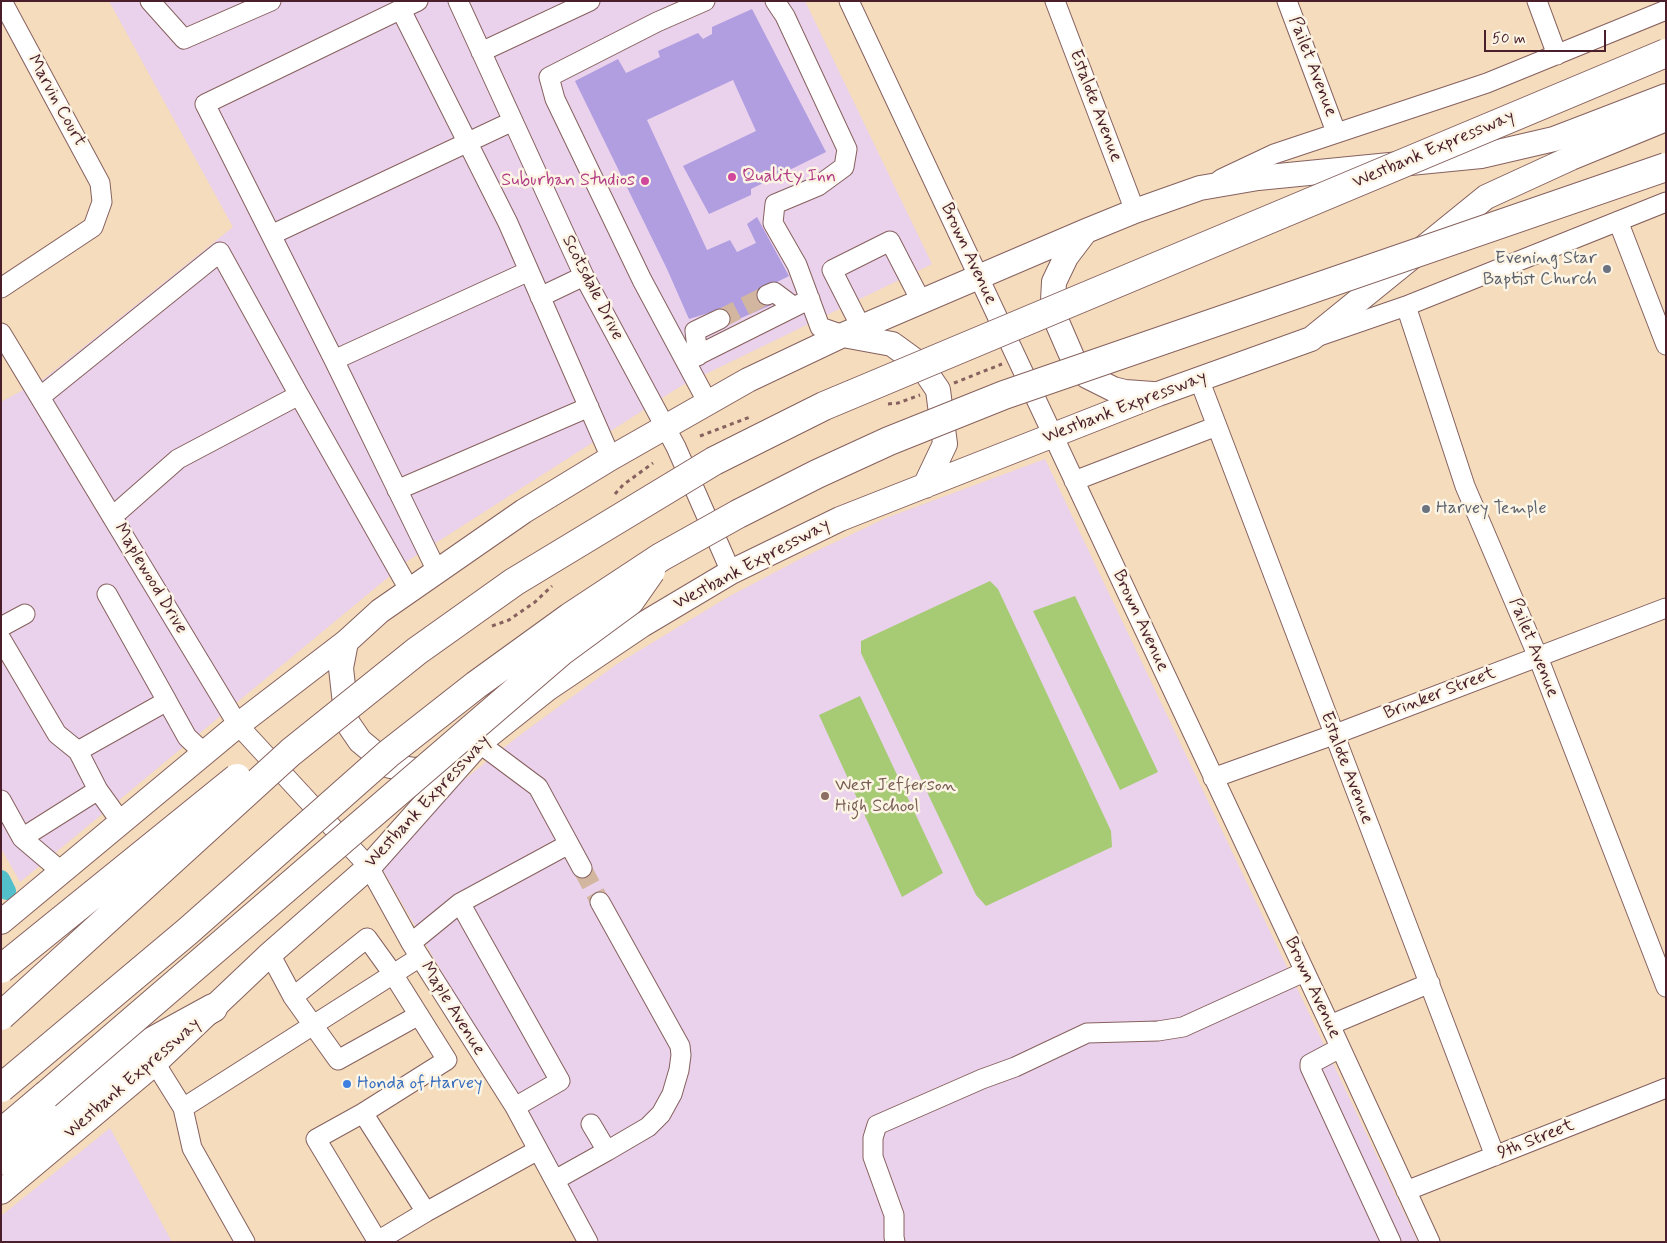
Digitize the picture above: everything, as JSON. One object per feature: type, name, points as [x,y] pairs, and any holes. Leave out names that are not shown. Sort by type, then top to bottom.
[{"type":"highway","name":"Westbank Expressway","points":[[1,1016],[291,752],[417,651],[514,582],[706,466],[824,406],[1666,53]]},
{"type":"highway","points":[[1,1088],[188,931],[388,754],[520,652],[570,617],[661,557],[738,514],[817,474],[889,441],[1004,395],[1666,167]]},
{"type":"highway","points":[[1,1133],[562,651],[630,601],[661,557]]},
{"type":"highway","points":[[1,969],[335,699],[417,651]]},
{"type":"highway","points":[[1,1161],[140,1048],[213,1008]]},
{"type":"main road","points":[[1,922],[238,725],[346,642],[380,611],[524,511],[748,380],[852,331],[978,276],[1135,211],[1200,188],[1258,178],[1481,156],[1554,139],[1666,96]]},
{"type":"main road","points":[[1311,339],[1486,197],[1571,158],[1666,119]]},
{"type":"main road","points":[[1086,231],[1059,269],[1054,282],[1053,308],[1072,359],[1087,376],[1113,389],[1126,392],[1158,394]]},
{"type":"main road","points":[[852,331],[892,344],[921,365],[938,390],[945,444],[925,486]]},
{"type":"main road","name":"Westbank Expressway","points":[[1,1192],[155,1064],[270,954],[369,867],[479,743],[563,678],[642,625],[731,572],[840,519],[1158,394],[1311,339]]},
{"type":"main road","points":[[346,642],[341,668],[347,722],[360,741],[390,766],[415,770],[462,762]]},
{"type":"street","name":"Marvin Court","points":[[1,288],[93,226],[102,202],[100,183],[2,1]]},
{"type":"street","points":[[155,3],[184,40],[271,1]]},
{"type":"street","points":[[418,1],[205,104],[334,360],[437,571]]},
{"type":"street","name":"Scotsdale Drive","points":[[458,1],[584,276],[676,447],[731,572]]},
{"type":"street","points":[[482,52],[590,1]]},
{"type":"street","points":[[705,1],[657,22],[550,77],[555,99],[642,280],[692,358],[708,403]]},
{"type":"street","points":[[775,1],[784,16],[847,149],[844,167],[818,186],[775,204],[773,223],[797,265],[802,303],[820,327],[852,331],[832,270],[890,241],[921,301]]},
{"type":"street","name":"Brown Avenue","points":[[849,1],[1430,1242]]},
{"type":"street","name":"Estalote Avenue","points":[[1055,1],[1135,211]]},
{"type":"street","name":"Pailet Avenue","points":[[1287,1],[1336,132]]},
{"type":"street","points":[[1537,1],[1557,55]]},
{"type":"street","points":[[401,10],[508,223],[612,458]]},
{"type":"street","points":[[1200,188],[1274,154],[1487,83],[1666,10]]},
{"type":"street","points":[[270,234],[513,121]]},
{"type":"street","name":"Westbank Expressway","points":[[1311,339],[1406,306],[1666,202]]},
{"type":"street","points":[[1618,221],[1666,345]]},
{"type":"street","points":[[40,397],[220,252],[410,591]]},
{"type":"street","points":[[334,360],[529,271]]},
{"type":"street","points":[[540,297],[584,276]]},
{"type":"street","points":[[767,295],[774,292],[802,303]]},
{"type":"street","points":[[692,358],[802,303]]},
{"type":"street","name":"Pailet Avenue","points":[[1406,306],[1465,486],[1538,657],[1666,987]]},
{"type":"street","points":[[692,358],[695,331],[720,319]]},
{"type":"street","name":"Maplewood Drive","points":[[1,333],[238,725],[317,812]]},
{"type":"street","name":"Estalote Avenue","points":[[1199,380],[1495,1156]]},
{"type":"street","points":[[112,517],[178,459],[299,395]]},
{"type":"street","points":[[397,490],[589,407]]},
{"type":"street","points":[[1074,481],[1217,426]]},
{"type":"street","points":[[107,594],[187,737],[204,753]]},
{"type":"street","name":"Brinker Street","points":[[1213,778],[1333,735],[1666,608]]},
{"type":"street","points":[[1,627],[25,614]]},
{"type":"street","points":[[1,639],[57,734],[78,751],[98,790],[121,822]]},
{"type":"street","points":[[78,751],[167,701]]},
{"type":"street","points":[[479,743],[538,787],[582,868]]},
{"type":"street","points":[[22,838],[98,790]]},
{"type":"street","points":[[1,800],[22,838],[62,872]]},
{"type":"street","name":"Maple Avenue","points":[[317,812],[369,867],[415,950],[515,1107],[588,1242]]},
{"type":"street","points":[[183,1108],[394,974],[460,903],[569,844]]},
{"type":"street","points":[[555,1180],[648,1127],[661,1114],[672,1094],[682,1055],[680,1046],[600,902]]},
{"type":"street","points":[[460,903],[560,1081],[515,1107]]},
{"type":"street","points":[[293,996],[367,938],[394,974],[447,1060],[316,1140],[377,1241],[538,1150]]},
{"type":"street","points":[[270,954],[293,996],[338,1060],[419,1015]]},
{"type":"street","points":[[896,1242],[894,1237],[894,1215],[873,1157],[873,1138],[877,1125],[1015,1067],[1087,1033],[1158,1032],[1183,1027],[1304,972]]},
{"type":"street","points":[[1330,1025],[1430,983]]},
{"type":"street","points":[[1340,1048],[1310,1064],[1310,1068],[1391,1242]]},
{"type":"street","points":[[155,1064],[183,1108],[192,1148],[245,1242]]},
{"type":"street","name":"9th Street","points":[[1406,1191],[1666,1088]]},
{"type":"street","points":[[363,1113],[426,1212]]},
{"type":"street","points":[[591,1124],[607,1151]]},
{"type":"shaded area","points":[[109,1],[805,1],[932,264],[681,386],[409,560],[20,882],[1,848],[1,402],[45,378],[233,227]]},
{"type":"shaded area","name":"West Jefferson High School","points":[[1045,459],[1418,1242],[598,1242],[373,853],[516,738],[617,664],[728,597],[804,557],[886,518]]},
{"type":"shaded area","points":[[110,1128],[172,1242],[1,1242],[1,1216]]},
{"type":"green space","points":[[990,581],[998,589],[1111,831],[1112,847],[986,906],[976,895],[861,653],[861,641]]},
{"type":"green space","points":[[1075,596],[1158,772],[1120,790],[1033,611]]},
{"type":"green space","points":[[860,696],[943,873],[902,897],[819,715]]},
{"type":"building","name":"Quality Inn","points":[[752,9],[826,152],[751,189],[751,195],[709,214],[683,166],[756,131],[733,80],[647,120],[707,250],[730,240],[737,252],[756,243],[747,224],[757,217],[789,276],[765,288],[771,305],[725,325],[715,311],[689,319],[667,269],[575,81],[618,59],[626,73],[660,57],[658,51],[698,33],[703,39],[712,34],[712,27]]},
{"type":"waterway","points":[[1,879],[7,891]]},
{"type":"tunnel","points":[[720,319],[767,295]]},
{"type":"tunnel","points":[[582,868],[600,902]]},
{"type":"place","name":"Quality Inn","points":[[732,177]]},
{"type":"place","name":"Suburban Studios","points":[[645,181]]},
{"type":"place","name":"Evening Star Baptist Church","points":[[1607,269]]},
{"type":"place","name":"Harvey Temple","points":[[1426,509]]},
{"type":"place","name":"West Jefferson High School","points":[[825,796]]},
{"type":"place","name":"Honda of Harvey","points":[[347,1084]]}]
